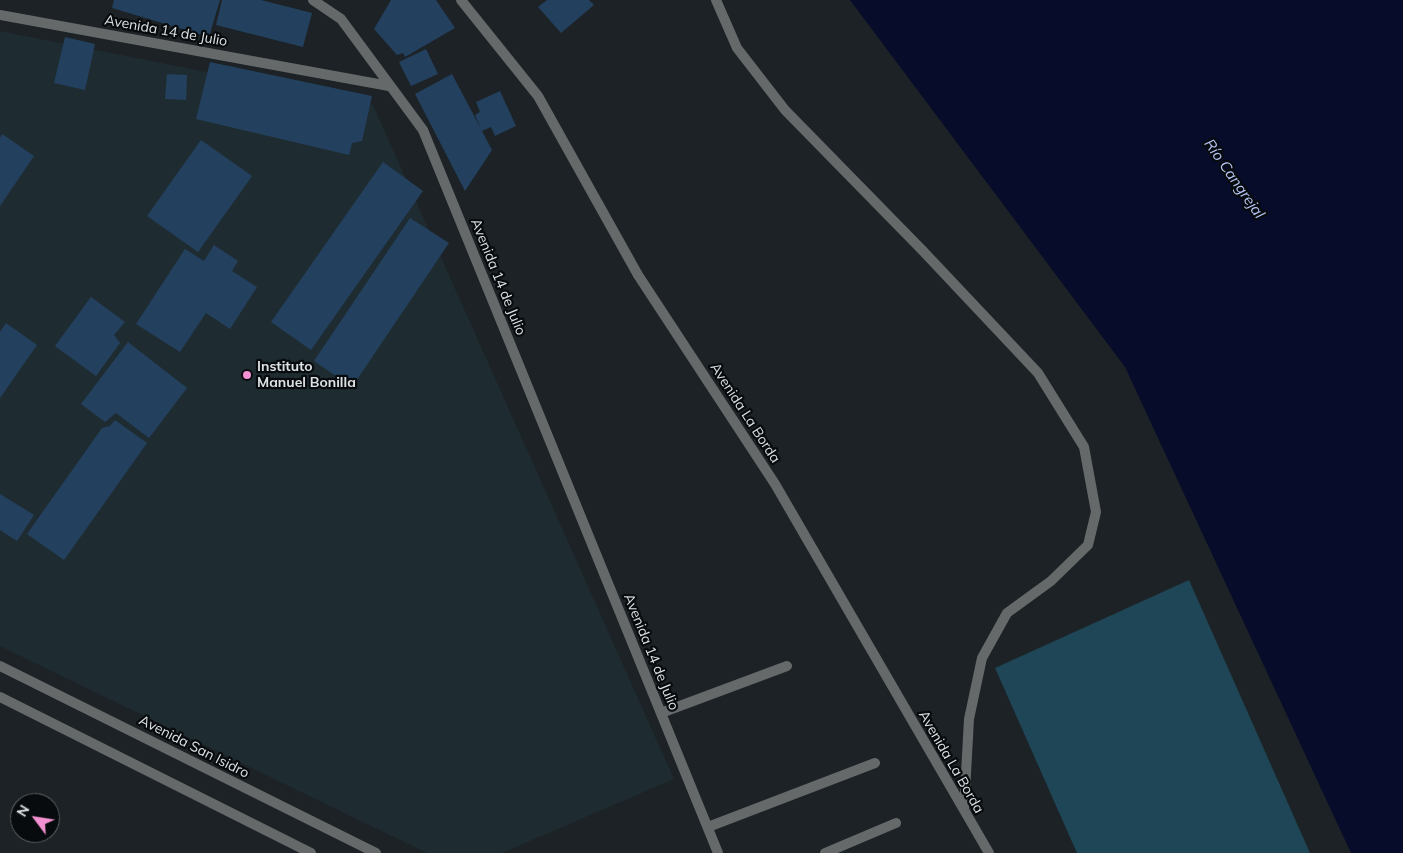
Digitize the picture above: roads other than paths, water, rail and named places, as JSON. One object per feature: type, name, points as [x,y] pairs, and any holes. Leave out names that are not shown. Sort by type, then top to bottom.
[{"type":"street","points":[[313,0],[342,19],[389,86]]},
{"type":"street","name":"Avenida La Borda","points":[[461,0],[538,96],[638,275],[776,484],[989,853]]},
{"type":"street","points":[[716,0],[737,48],[785,110],[923,251],[1038,373],[1084,447],[1096,512],[1088,545],[1051,581],[1007,614],[982,658],[968,718],[964,811]]},
{"type":"street","name":"Avenida 14 de Julio","points":[[0,15],[389,86],[423,130],[718,853]]},
{"type":"street","name":"Avenida San Isidro","points":[[0,666],[376,853]]},
{"type":"street","points":[[661,713],[787,666]]},
{"type":"street","points":[[0,697],[311,853]]},
{"type":"street","points":[[708,827],[874,763]]},
{"type":"street","points":[[825,853],[896,824]]},
{"type":"water","name":"Río Cangrejal","points":[[850,0],[1403,0],[1403,853],[1351,853],[1125,367]]},
{"type":"place","name":"Instituto Manuel Bonilla","points":[[247,375]]}]
